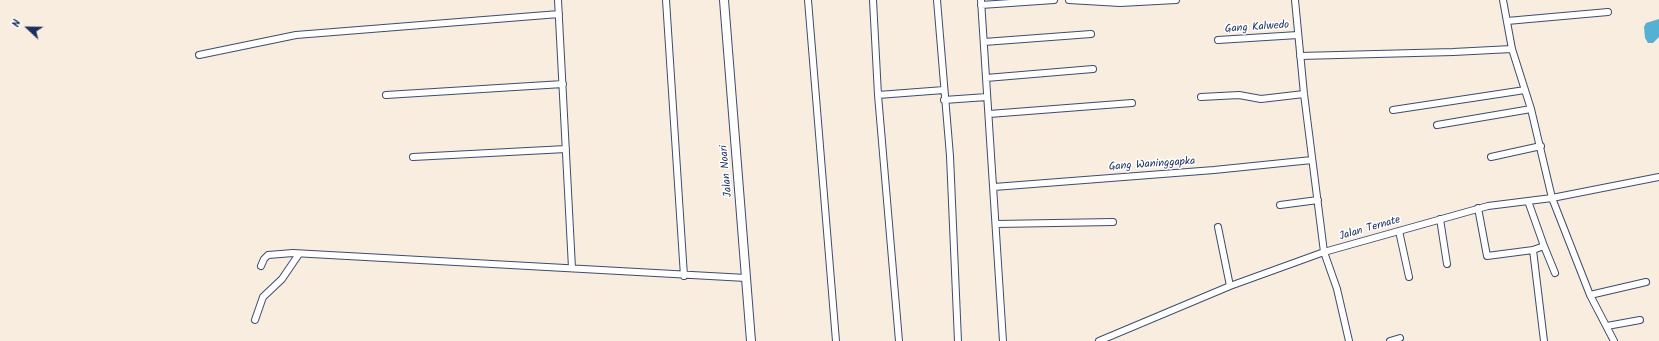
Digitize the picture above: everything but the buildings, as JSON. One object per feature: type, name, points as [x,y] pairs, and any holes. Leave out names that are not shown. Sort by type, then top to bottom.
[{"type":"street","points":[[558,0],[572,268]]},
{"type":"street","points":[[666,0],[684,276]]},
{"type":"street","name":"Jalan Noari","points":[[724,0],[751,341]]},
{"type":"street","points":[[808,0],[836,341]]},
{"type":"street","points":[[874,0],[878,95],[899,341]]},
{"type":"street","points":[[937,0],[953,216],[958,341]]},
{"type":"street","points":[[1003,341],[981,2],[1054,0]]},
{"type":"street","points":[[1069,0],[1120,3],[1176,0]]},
{"type":"street","points":[[1295,0],[1304,94],[1324,252],[1337,289],[1349,341]]},
{"type":"street","points":[[1503,0],[1512,49],[1541,146],[1552,198],[1590,295],[1614,341]]},
{"type":"street","points":[[1506,21],[1608,12]]},
{"type":"street","points":[[199,55],[296,35],[559,14]]},
{"type":"street","points":[[984,42],[1091,34]]},
{"type":"street","name":"Gang Kalwedo","points":[[1218,40],[1298,35]]},
{"type":"street","points":[[1300,56],[1512,49]]},
{"type":"street","points":[[986,78],[1093,69]]},
{"type":"street","points":[[386,95],[563,84]]},
{"type":"street","points":[[878,95],[944,90]]},
{"type":"street","points":[[1393,110],[1525,90]]},
{"type":"street","points":[[1201,97],[1239,95],[1261,99],[1304,94]]},
{"type":"street","points":[[944,100],[987,97]]},
{"type":"street","points":[[989,114],[1132,103]]},
{"type":"street","points":[[1437,125],[1531,109]]},
{"type":"street","points":[[1491,157],[1541,146]]},
{"type":"street","points":[[413,157],[566,149]]},
{"type":"street","name":"Gang Waninggapka","points":[[994,187],[1214,170],[1312,160]]},
{"type":"street","name":"Jalan Ternate","points":[[1099,341],[1110,339],[1230,286],[1324,252],[1478,208],[1552,198],[1659,177]]},
{"type":"street","points":[[1280,205],[1318,200]]},
{"type":"street","points":[[1528,201],[1555,273]]},
{"type":"street","points":[[1478,208],[1487,256],[1533,250],[1544,246]]},
{"type":"street","points":[[1440,219],[1447,264]]},
{"type":"street","points":[[996,224],[1113,222]]},
{"type":"street","points":[[1218,227],[1230,286]]},
{"type":"street","points":[[1399,231],[1409,276]]},
{"type":"street","points":[[1533,250],[1544,341]]},
{"type":"street","points":[[261,266],[264,259],[272,254],[299,254],[572,268],[684,276],[746,278]]},
{"type":"street","points":[[255,320],[263,297],[282,279],[299,254]]},
{"type":"street","points":[[1590,295],[1646,282]]},
{"type":"street","points":[[1607,326],[1640,320]]},
{"type":"street","points":[[1390,341],[1400,338]]},
{"type":"water","points":[[1659,19],[1659,37],[1653,43],[1648,43],[1645,38],[1644,27],[1646,23]]}]
